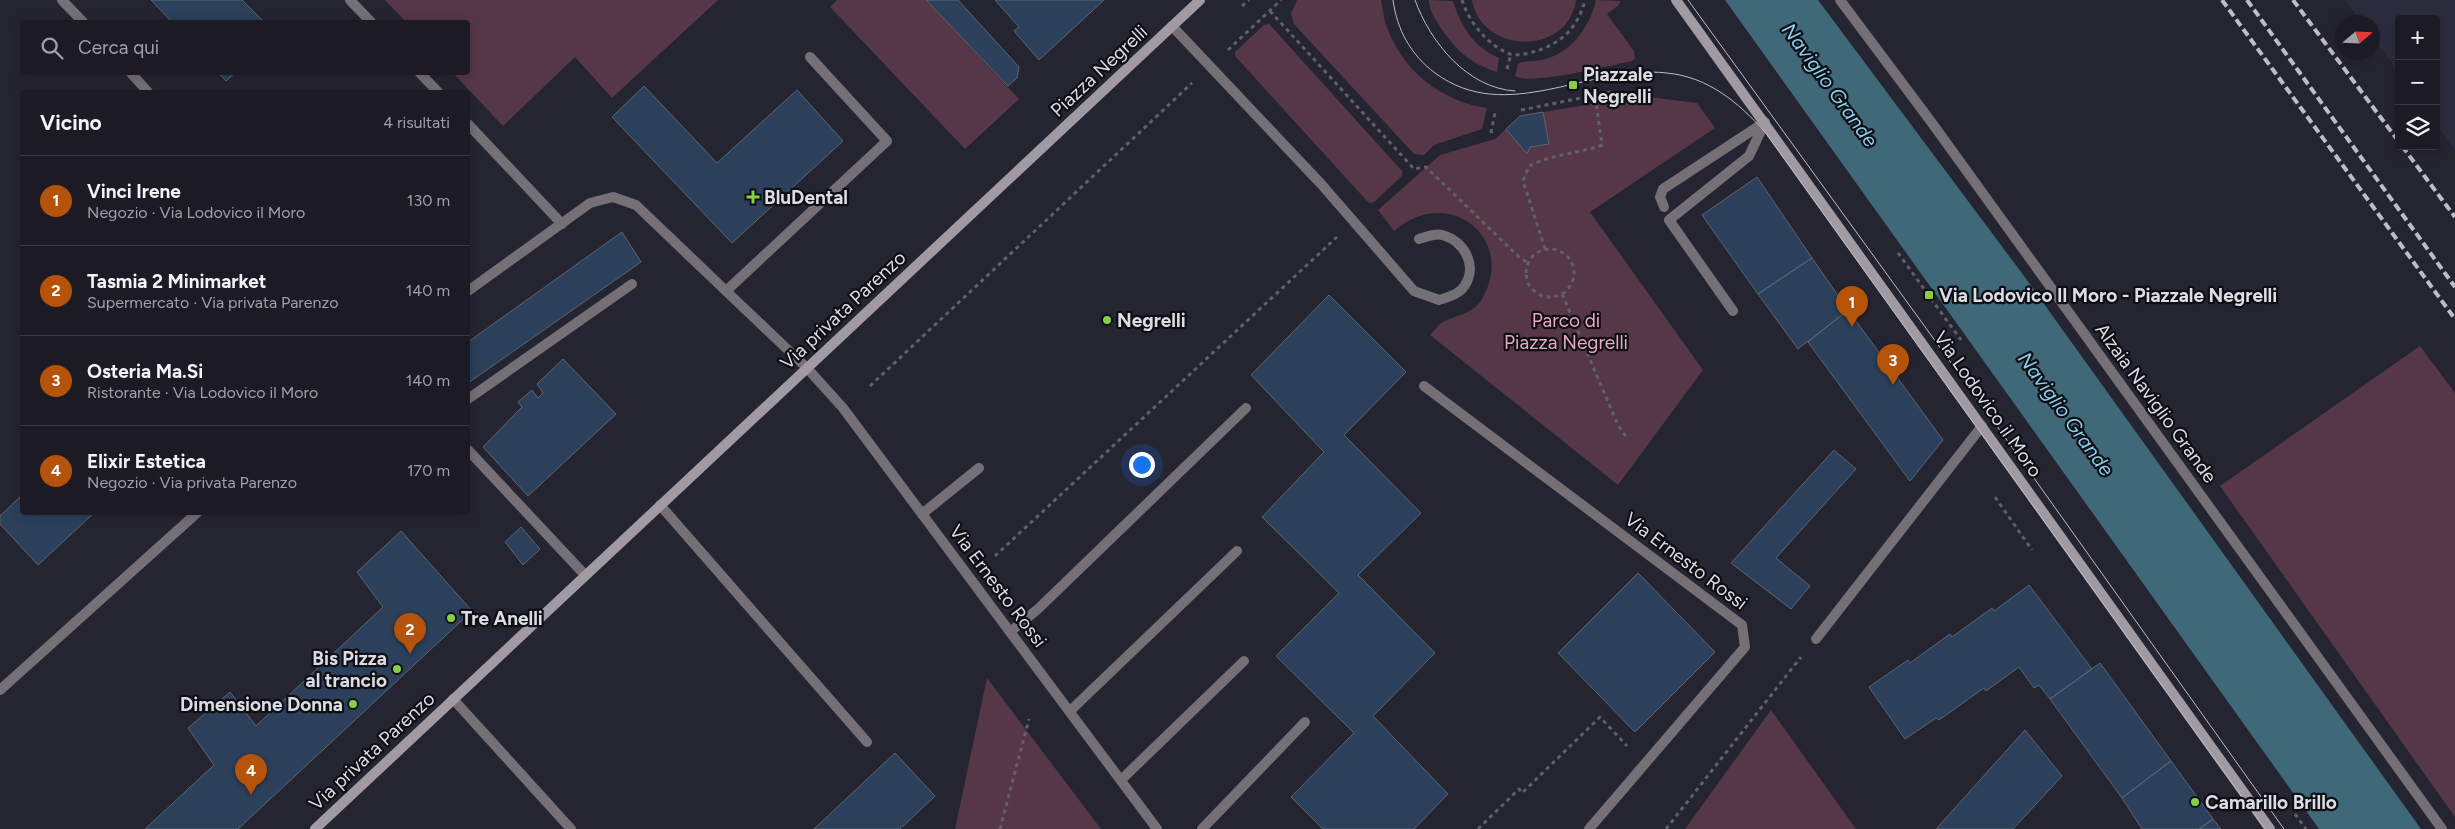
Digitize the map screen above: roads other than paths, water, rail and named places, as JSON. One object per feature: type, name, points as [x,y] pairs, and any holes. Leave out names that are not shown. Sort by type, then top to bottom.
[{"type":"street","points":[[62,0],[81,20]]},
{"type":"street","points":[[350,0],[370,20]]},
{"type":"street","name":"Piazza Negrelli","points":[[1050,142],[1200,0]]},
{"type":"street","name":"Via Lodovico il Moro","points":[[1676,0],[2270,829]]},
{"type":"street","name":"Alzaia Naviglio Grande","points":[[1840,0],[1932,123],[2442,829]]},
{"type":"street","points":[[1172,26],[1354,222],[1414,291],[1439,300],[1460,291],[1468,278],[1470,261],[1459,242],[1440,234],[1419,239]]},
{"type":"street","points":[[726,290],[887,141],[810,57]]},
{"type":"street","points":[[133,75],[146,90]]},
{"type":"street","points":[[422,75],[436,90]]},
{"type":"street","points":[[1664,207],[1660,197],[1663,189],[1765,122]]},
{"type":"street","points":[[1734,311],[1669,220],[1749,156],[1765,122]]},
{"type":"street","points":[[470,126],[562,224]]},
{"type":"street","name":"Via privata Parenzo","points":[[315,829],[806,368],[1050,142]]},
{"type":"street","name":"Via Ernesto Rossi","points":[[470,290],[590,203],[613,197],[636,204],[806,368],[843,408],[1158,829]]},
{"type":"street","points":[[470,397],[632,284]]},
{"type":"street","name":"Via Ernesto Rossi","points":[[1424,386],[1742,625],[1745,647],[1589,829]]},
{"type":"street","points":[[1010,632],[1038,609],[1246,408]]},
{"type":"street","points":[[1816,639],[1982,426]]},
{"type":"street","points":[[470,452],[585,575]]},
{"type":"street","points":[[922,514],[980,468]]},
{"type":"street","points":[[660,505],[867,742]]},
{"type":"street","points":[[0,690],[195,515]]},
{"type":"street","points":[[1070,711],[1238,551]]},
{"type":"street","points":[[1121,780],[1244,661]]},
{"type":"street","name":"Via privata Parenzo","points":[[453,699],[571,829]]},
{"type":"street","points":[[1202,829],[1305,722]]},
{"type":"water","name":"Naviglio Grande","points":[[1725,0],[1818,0],[2024,276],[2421,829],[2319,829]]},
{"type":"tram line","points":[[1393,0],[1398,22],[1412,50],[1435,73],[1462,88],[1491,94],[1519,94],[1548,90],[1608,77],[1637,73],[1667,73],[1682,75],[1709,86],[1733,101],[1744,111],[1765,132],[2265,829]]},
{"type":"tram line","points":[[1415,0],[1430,32],[1453,60],[1466,72],[1498,88],[1515,91]]},
{"type":"tram line","points":[[1688,0],[1989,415],[2284,829]]},
{"type":"railway","points":[[2222,0],[2455,319]]},
{"type":"railway","points":[[2247,0],[2455,287]]},
{"type":"railway","points":[[2293,0],[2395,137]]},
{"type":"railway","points":[[2405,150],[2455,217]]},
{"type":"place","name":"Piazzale Negrelli","points":[[1573,85]]},
{"type":"place","name":"BluDental","points":[[753,197]]},
{"type":"place","name":"Via Lodovico Il Moro - Piazzale Negrelli","points":[[1929,295]]},
{"type":"place","name":"Negrelli","points":[[1107,320]]},
{"type":"place","name":"Vinci Irene","points":[[1852,327]]},
{"type":"place","name":"Osteria Ma.Si","points":[[1893,385]]},
{"type":"place","name":"Tre Anelli","points":[[451,618]]},
{"type":"place","name":"Tasmia 2 Minimarket","points":[[410,654]]},
{"type":"place","name":"Bis Pizza al trancio","points":[[397,669]]},
{"type":"place","name":"Dimensione Donna","points":[[353,704]]},
{"type":"place","name":"Elixir Estetica","points":[[251,795]]},
{"type":"place","name":"Camarillo Brillo","points":[[2195,802]]},
{"type":"park label","name":"Parco di Piazza Negrelli","points":[[1566,331]]}]
